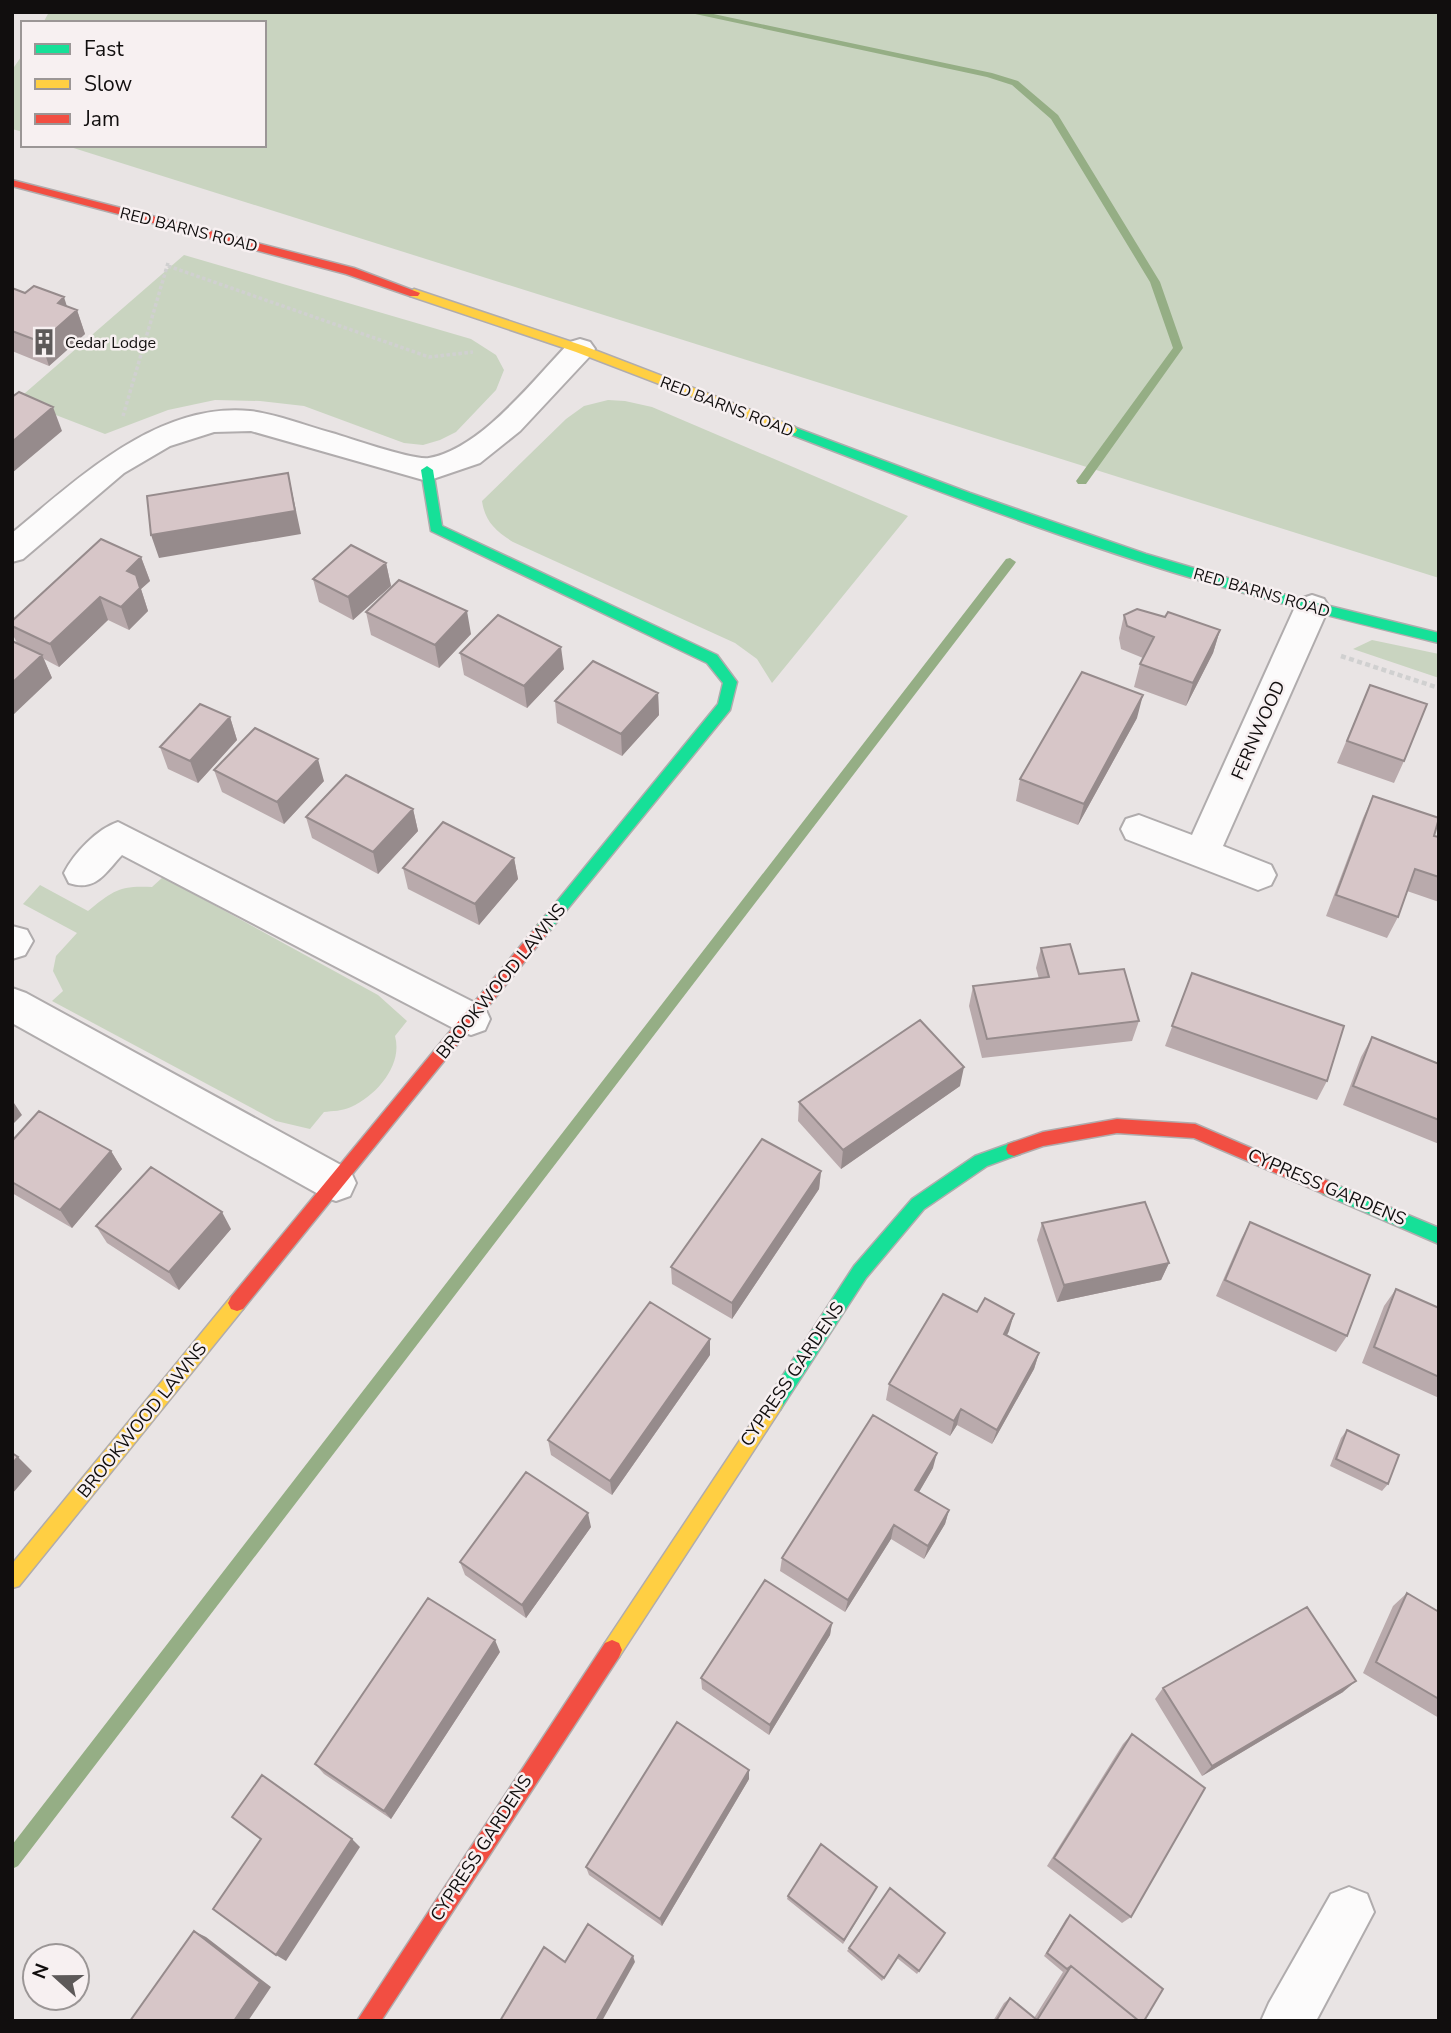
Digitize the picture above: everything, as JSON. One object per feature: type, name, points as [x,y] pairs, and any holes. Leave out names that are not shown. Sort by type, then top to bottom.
[{"type":"street","name":"RED BARNS ROAD","points":[[12,183],[350,271],[580,349],[917,479],[1142,557],[1312,607],[1439,638]]},
{"type":"street","points":[[12,551],[113,466],[159,439],[212,422],[251,421],[427,470],[469,456],[509,424],[580,349]]},
{"type":"street","name":"BROOKWOOD LAWNS","points":[[12,1578],[725,706],[730,682],[712,659],[436,528],[427,470]]},
{"type":"street","name":"FERNWOOD","points":[[1202,853],[1312,607]]},
{"type":"street","points":[[1139,829],[1258,875]]},
{"type":"street","points":[[82,873],[118,836],[471,1019]]},
{"type":"street","points":[[12,1004],[336,1183]]},
{"type":"street","name":"CYPRESS GARDENS","points":[[368,2021],[860,1272],[918,1204],[981,1161],[1043,1139],[1117,1126],[1195,1131],[1439,1236]]},
{"type":"street","points":[[1287,2021],[1349,1912]]},
{"type":"path","points":[[130,456],[119,429],[143,357],[171,254]]},
{"type":"path","points":[[168,266],[429,357],[482,351]]},
{"type":"green space","points":[[49,12],[1439,12],[1439,578],[70,147],[266,147],[266,21],[44,21]]},
{"type":"green space","points":[[21,57],[21,131],[12,129],[12,70]]},
{"type":"green space","points":[[184,255],[471,339],[496,355],[504,370],[496,390],[456,432],[423,445],[404,443],[304,406],[260,401],[215,400],[168,410],[105,434],[17,400]]},
{"type":"green space","points":[[608,400],[652,407],[908,516],[772,683],[757,659],[735,643],[513,542],[489,520],[482,501],[566,419],[584,406]]},
{"type":"green space","points":[[1372,640],[1439,654],[1439,678],[1353,649]]},
{"type":"green space","points":[[163,877],[378,995],[407,1021],[395,1036],[395,1058],[386,1078],[370,1095],[351,1107],[324,1112],[310,1129],[276,1121],[52,1001],[63,991],[53,971],[56,956],[77,933],[23,904],[40,885],[88,911],[117,891],[132,887],[152,887]]},
{"type":"building","points":[[34,286],[64,297],[58,303],[77,310],[41,342],[12,331],[12,288],[25,293]]},
{"type":"building","points":[[19,392],[53,407],[12,442],[12,397]]},
{"type":"building","points":[[288,473],[295,511],[151,535],[147,496]]},
{"type":"building","points":[[101,539],[141,557],[127,571],[136,575],[140,588],[121,607],[100,597],[50,644],[12,626],[12,621]]},
{"type":"building","points":[[351,545],[386,563],[348,597],[313,579]]},
{"type":"building","points":[[399,580],[467,611],[435,645],[366,612]]},
{"type":"building","points":[[1137,609],[1165,617],[1168,612],[1220,630],[1193,683],[1140,664],[1154,637],[1127,626],[1124,615]]},
{"type":"building","points":[[498,615],[561,647],[524,686],[460,653]]},
{"type":"building","points":[[12,641],[42,655],[12,683]]},
{"type":"building","points":[[593,661],[658,693],[621,734],[555,701]]},
{"type":"building","points":[[1082,672],[1143,695],[1084,804],[1020,779]]},
{"type":"building","points":[[1370,685],[1427,704],[1404,761],[1347,741]]},
{"type":"building","points":[[200,704],[230,717],[190,761],[160,747]]},
{"type":"building","points":[[255,728],[318,759],[277,802],[214,770]]},
{"type":"building","points":[[346,775],[413,809],[373,852],[306,817]]},
{"type":"building","points":[[1373,796],[1439,818],[1434,836],[1439,837],[1439,877],[1415,869],[1398,917],[1336,895]]},
{"type":"building","points":[[443,822],[514,858],[475,904],[403,868]]},
{"type":"building","points":[[1070,944],[1079,974],[1124,969],[1139,1021],[987,1039],[973,986],[1049,977],[1041,948]]},
{"type":"building","points":[[1192,973],[1344,1026],[1327,1081],[1172,1026]]},
{"type":"building","points":[[920,1020],[964,1067],[843,1150],[799,1102]]},
{"type":"building","points":[[1372,1037],[1439,1064],[1439,1120],[1353,1086]]},
{"type":"building","points":[[39,1111],[111,1151],[60,1210],[12,1182],[12,1141]]},
{"type":"building","points":[[762,1139],[821,1171],[732,1303],[671,1267]]},
{"type":"building","points":[[151,1167],[222,1212],[169,1272],[96,1226]]},
{"type":"building","points":[[1145,1202],[1169,1263],[1064,1285],[1042,1223]]},
{"type":"building","points":[[1250,1222],[1370,1275],[1347,1336],[1225,1280]]},
{"type":"building","points":[[1396,1289],[1439,1308],[1439,1377],[1374,1347]]},
{"type":"building","points":[[943,1294],[977,1312],[985,1298],[1014,1314],[1004,1334],[1039,1353],[997,1430],[961,1409],[954,1421],[889,1384]]},
{"type":"building","points":[[650,1302],[710,1339],[610,1481],[548,1440]]},
{"type":"building","points":[[873,1415],[937,1453],[915,1490],[949,1510],[928,1546],[894,1525],[848,1600],[782,1558]]},
{"type":"building","points":[[1347,1430],[1399,1455],[1388,1484],[1336,1459]]},
{"type":"building","points":[[12,1453],[18,1457],[12,1464]]},
{"type":"building","points":[[526,1472],[588,1513],[522,1605],[460,1562]]},
{"type":"building","points":[[765,1580],[832,1623],[770,1725],[701,1678]]},
{"type":"building","points":[[1407,1593],[1439,1612],[1439,1699],[1376,1662]]},
{"type":"building","points":[[428,1598],[495,1640],[384,1811],[315,1764]]},
{"type":"building","points":[[1307,1607],[1356,1681],[1212,1766],[1163,1688]]},
{"type":"building","points":[[677,1722],[749,1770],[660,1919],[586,1867]]},
{"type":"building","points":[[1132,1734],[1205,1788],[1131,1917],[1054,1858]]},
{"type":"building","points":[[262,1775],[352,1839],[276,1955],[213,1909],[261,1839],[232,1817]]},
{"type":"building","points":[[821,1844],[877,1887],[844,1940],[788,1896]]},
{"type":"building","points":[[890,1888],[945,1933],[919,1971],[899,1955],[884,1978],[849,1948]]},
{"type":"building","points":[[1070,1915],[1163,1989],[1144,2021],[1139,2021],[1071,1966],[1067,1969],[1047,1953]]},
{"type":"building","points":[[588,1924],[633,1956],[596,2021],[500,2021],[544,1947],[565,1962]]},
{"type":"building","points":[[194,1931],[260,1982],[234,2021],[130,2021]]},
{"type":"building","points":[[1071,1966],[1139,2021],[996,2021],[1010,1998],[1037,2020]]},
{"type":"waterway","points":[[690,12],[989,75],[1015,83],[1055,117],[1155,282],[1178,348],[1082,481]]},
{"type":"waterway","points":[[12,1860],[1010,562]]},
{"type":"traffic: fast","points":[[791,430],[965,496],[1141,557],[1215,580],[1439,638]]},
{"type":"traffic: fast","points":[[427,470],[436,528],[712,659],[730,682],[725,706],[542,930]]},
{"type":"traffic: fast","points":[[774,1404],[860,1272],[918,1204],[981,1161],[1014,1149]]},
{"type":"traffic: fast","points":[[1329,1189],[1439,1236]]},
{"type":"traffic: slow","points":[[414,293],[580,349],[791,430]]},
{"type":"traffic: slow","points":[[12,1579],[237,1303]]},
{"type":"traffic: slow","points":[[612,1650],[774,1404]]},
{"type":"traffic: jam","points":[[12,183],[350,271],[414,293]]},
{"type":"traffic: jam","points":[[237,1303],[542,930]]},
{"type":"traffic: jam","points":[[1014,1149],[1043,1139],[1117,1126],[1195,1131],[1329,1189]]},
{"type":"traffic: jam","points":[[368,2021],[612,1650]]},
{"type":"place","name":"Cedar Lodge","points":[[44,342]]}]
